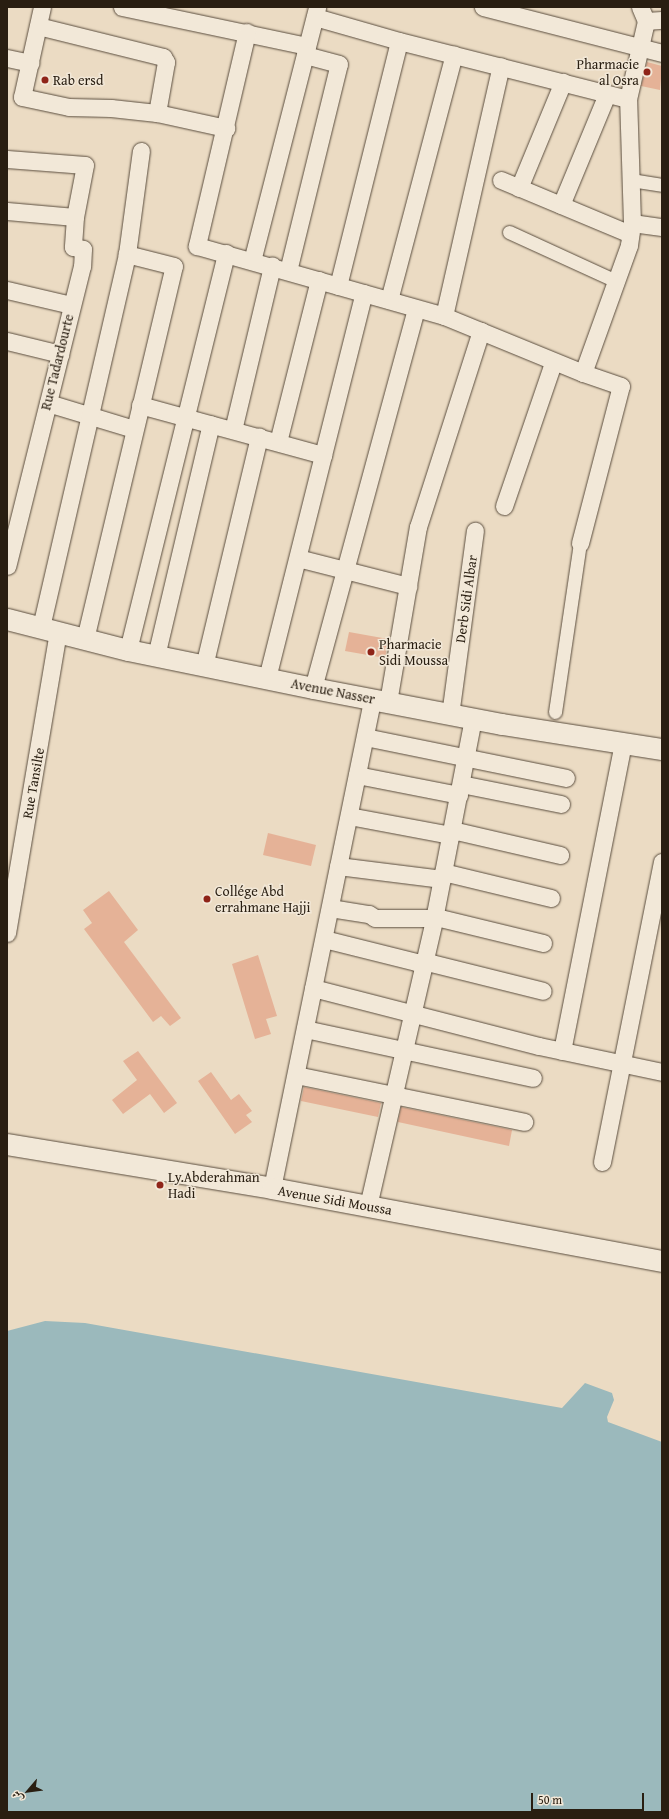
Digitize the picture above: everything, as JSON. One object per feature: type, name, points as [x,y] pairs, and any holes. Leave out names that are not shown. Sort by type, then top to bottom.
[{"type":"street","points":[[42,7],[22,97],[68,107],[111,108],[157,113],[226,128]]},
{"type":"street","points":[[122,7],[247,32],[306,50],[340,64],[288,271]]},
{"type":"street","points":[[483,7],[662,53]]},
{"type":"street","points":[[252,261],[316,12],[399,42],[454,54],[628,99]]},
{"type":"street","points":[[583,373],[616,281],[631,228],[628,99],[639,48],[649,16]]},
{"type":"street","points":[[38,26],[163,57],[166,62],[157,113]]},
{"type":"street","points":[[247,32],[226,128],[197,246],[272,266],[444,316],[553,363],[621,386],[580,544],[554,720]]},
{"type":"street","points":[[338,286],[399,42]]},
{"type":"street","points":[[388,300],[454,54]]},
{"type":"street","points":[[7,58],[30,63]]},
{"type":"street","points":[[444,316],[501,66]]},
{"type":"street","points":[[519,188],[563,82]]},
{"type":"street","points":[[561,205],[607,94]]},
{"type":"street","name":"Rue Tansilte","points":[[7,933],[50,630],[90,415],[127,254],[141,151]]},
{"type":"street","name":"Rue Tadardourte","points":[[7,159],[85,165],[75,218],[73,247],[83,249],[60,354],[7,566]]},
{"type":"street","points":[[501,180],[561,205],[631,228],[662,227]]},
{"type":"street","points":[[631,180],[662,185]]},
{"type":"street","points":[[7,211],[75,218]]},
{"type":"street","points":[[509,232],[616,281]]},
{"type":"street","points":[[128,650],[226,253]]},
{"type":"street","points":[[85,639],[174,266],[127,254]]},
{"type":"street","points":[[233,430],[272,266]]},
{"type":"street","points":[[278,442],[319,280]]},
{"type":"street","points":[[7,290],[71,305]]},
{"type":"street","points":[[267,678],[364,293]]},
{"type":"street","points":[[313,688],[416,309]]},
{"type":"street","points":[[272,1188],[365,737],[380,700],[408,586],[418,527],[431,482],[481,331]]},
{"type":"street","points":[[7,341],[60,354]]},
{"type":"street","points":[[504,506],[553,363]]},
{"type":"street","points":[[48,403],[134,429]]},
{"type":"street","points":[[140,405],[323,455]]},
{"type":"street","points":[[156,656],[211,424]]},
{"type":"street","points":[[204,666],[259,437]]},
{"type":"street","name":"Derb Sidi Albar","points":[[450,714],[475,532]]},
{"type":"street","points":[[298,558],[408,586]]},
{"type":"street","name":"Avenue Nasser","points":[[7,618],[128,650],[313,688],[473,718],[554,720],[623,743],[662,749]]},
{"type":"street","points":[[368,1206],[411,1013],[434,919],[452,833],[473,718]]},
{"type":"street","points":[[365,737],[566,778]]},
{"type":"street","points":[[562,1051],[623,743]]},
{"type":"street","points":[[357,775],[561,804]]},
{"type":"street","points":[[349,816],[452,833],[560,855]]},
{"type":"street","points":[[602,1162],[662,862]]},
{"type":"street","points":[[338,866],[442,876],[551,898]]},
{"type":"street","points":[[330,908],[369,914],[375,918],[440,918],[543,943]]},
{"type":"street","points":[[324,939],[543,991]]},
{"type":"street","points":[[313,988],[562,1051],[662,1072]]},
{"type":"street","points":[[305,1029],[533,1078]]},
{"type":"street","points":[[296,1075],[524,1122]]},
{"type":"street","name":"Avenue Sidi Moussa","points":[[7,1144],[272,1188],[544,1238],[659,1261]]},
{"type":"water","points":[[45,1321],[85,1323],[562,1408],[585,1383],[612,1393],[614,1400],[607,1417],[608,1422],[662,1442],[662,1812],[7,1812],[7,1331]]},
{"type":"building","points":[[647,62],[662,66],[660,90],[641,86]]},
{"type":"building","points":[[349,632],[388,639],[385,658],[345,651]]},
{"type":"building","points":[[268,833],[316,845],[311,866],[263,855]]},
{"type":"building","points":[[109,891],[138,930],[124,942],[181,1018],[170,1026],[161,1016],[153,1022],[84,929],[92,923],[83,910]]},
{"type":"building","points":[[258,955],[277,1016],[266,1019],[271,1034],[255,1039],[232,964]]},
{"type":"building","points":[[138,1051],[177,1103],[164,1113],[150,1094],[123,1114],[112,1100],[137,1080],[123,1061]]},
{"type":"building","points":[[211,1072],[231,1100],[239,1094],[252,1111],[246,1115],[252,1122],[235,1134],[198,1081]]},
{"type":"building","points":[[304,1087],[381,1103],[378,1117],[301,1101]]},
{"type":"building","points":[[401,1107],[512,1130],[509,1146],[398,1122]]},
{"type":"place","name":"Pharmacie al Osra","points":[[647,72]]},
{"type":"place","name":"Rab ersd","points":[[45,80]]},
{"type":"place","name":"Pharmacie Sidi Moussa","points":[[371,652]]},
{"type":"place","name":"Collége Abd errahmane Hajji","points":[[207,899]]},
{"type":"place","name":"Ly.Abderahman Hadi","points":[[160,1185]]}]
